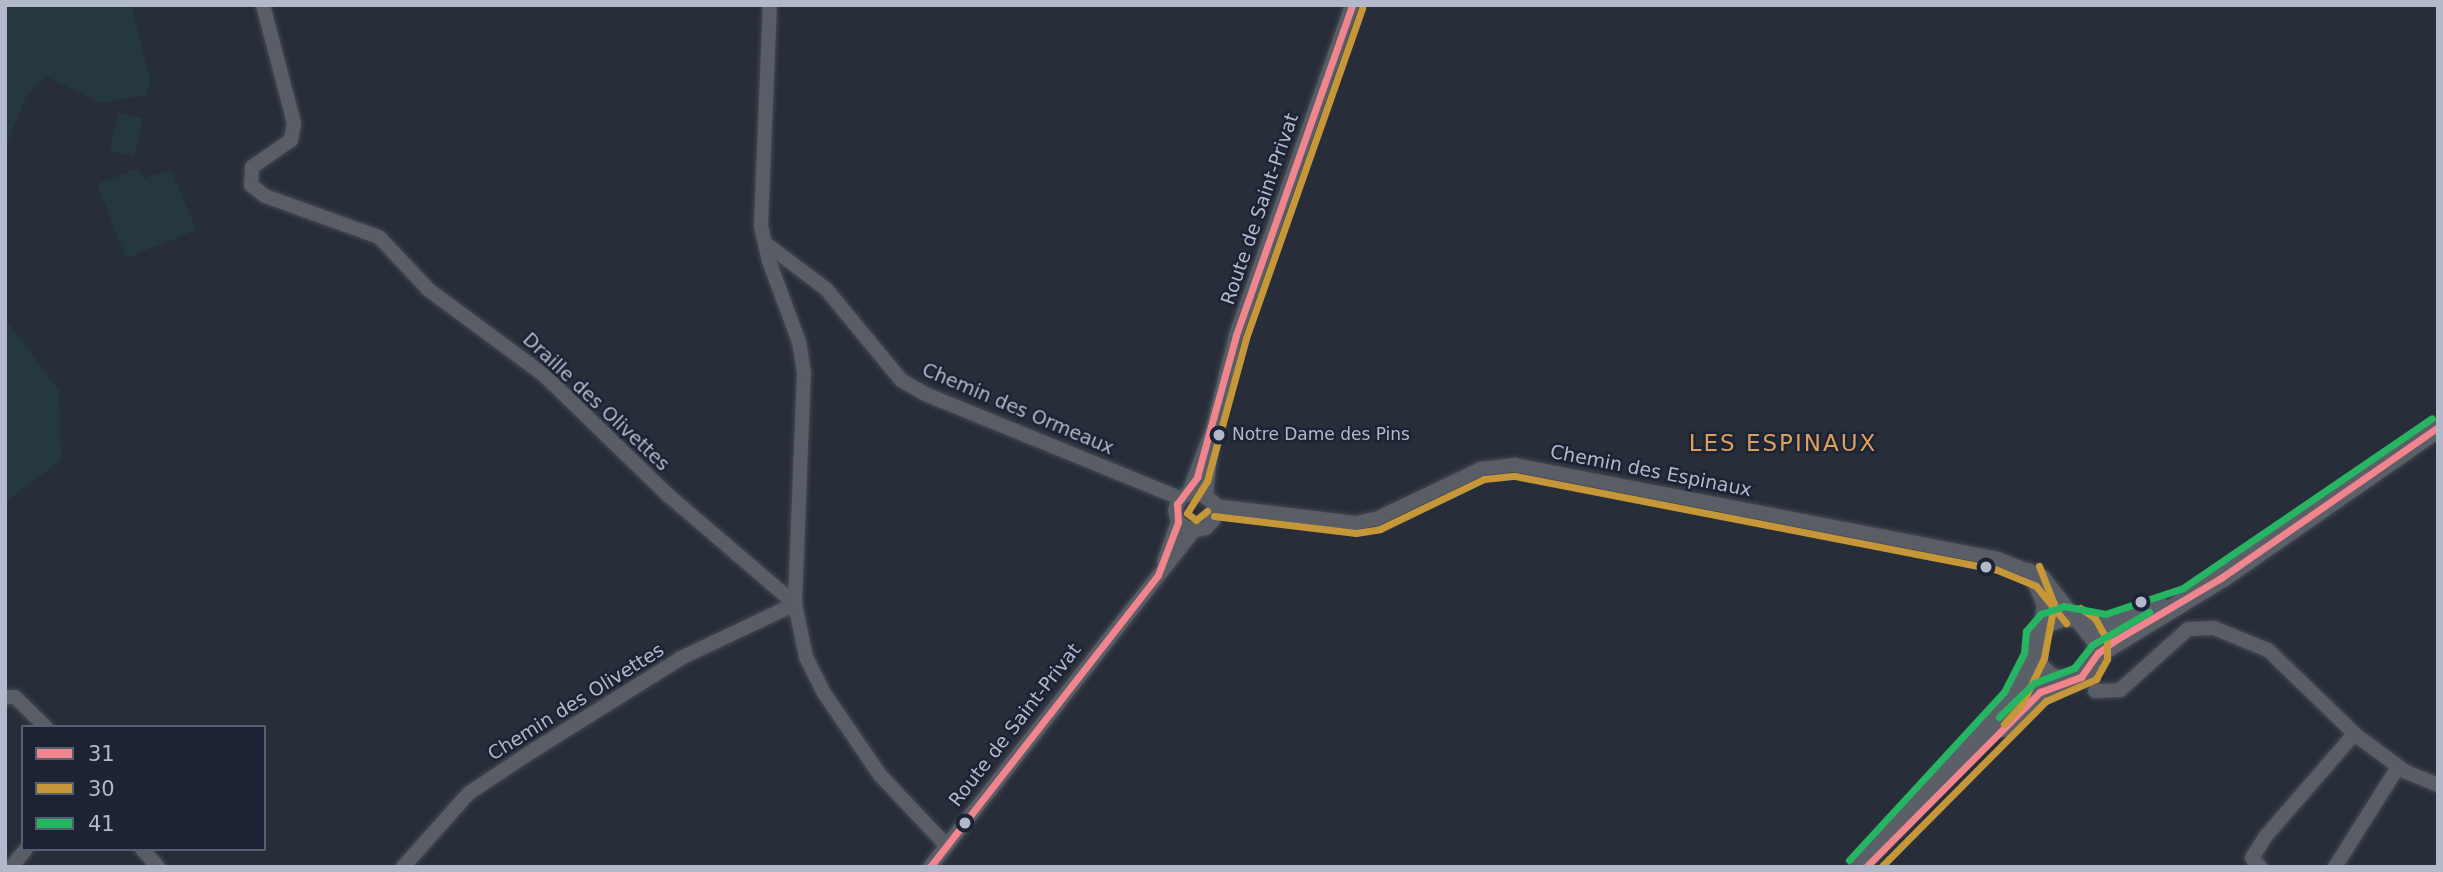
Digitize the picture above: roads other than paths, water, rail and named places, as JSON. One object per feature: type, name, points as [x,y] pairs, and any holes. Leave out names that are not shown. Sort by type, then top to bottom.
[{"type":"main road","points":[[1857,867],[2024,706],[2088,672],[2098,654],[2188,598],[2438,427]]},
{"type":"main road","points":[[1866,867],[1955,770],[2013,698],[2034,656],[2040,629],[2055,618],[2076,618],[2106,625],[2188,598]]},
{"type":"main road","points":[[2076,618],[2094,633],[2098,654]]},
{"type":"main road","points":[[2034,656],[2044,674],[2068,681]]},
{"type":"street","name":"Draille des Olivettes","points":[[263,5],[294,122],[291,140],[252,167],[251,185],[265,196],[379,237],[429,290],[544,375],[668,495],[795,604]]},
{"type":"street","points":[[770,5],[761,225],[799,342],[804,373],[795,604],[806,657],[824,693],[880,775],[946,845]]},
{"type":"street","name":"Route de Saint-Privat","points":[[1158,575],[1181,505],[1213,428],[1236,335],[1352,5]]},
{"type":"street","name":"Chemin des Ormeaux","points":[[765,243],[826,289],[901,380],[925,394],[1142,485],[1181,505]]},
{"type":"street","name":"Route de Saint-Privat","points":[[930,867],[1193,531],[1206,528],[1212,506],[1213,428]]},
{"type":"street","name":"Chemin des Espinaux","points":[[1212,506],[1355,523],[1376,519],[1481,469],[1515,465],[1998,559],[2043,577],[2076,618]]},
{"type":"street","points":[[1193,531],[1181,505],[1212,506]]},
{"type":"street","points":[[2029,570],[2044,605],[2040,629]]},
{"type":"street","name":"Chemin des Olivettes","points":[[402,867],[469,793],[681,658],[795,604]]},
{"type":"street","points":[[2068,681],[2095,691],[2120,690],[2188,629],[2214,628],[2268,650],[2354,734],[2398,767],[2438,785]]},
{"type":"street","points":[[2095,691],[2098,654]]},
{"type":"street","points":[[5,696],[15,697],[44,725]]},
{"type":"street","points":[[2260,867],[2252,858],[2266,836],[2354,734]]},
{"type":"street","points":[[2335,867],[2398,767]]},
{"type":"street","points":[[12,867],[24,851]]},
{"type":"street","points":[[144,851],[158,867]]},
{"type":"place","name":"Notre Dame des Pins","points":[[1219,435]]},
{"type":"district","name":"LES ESPINAUX","points":[[1783,443]]}]
